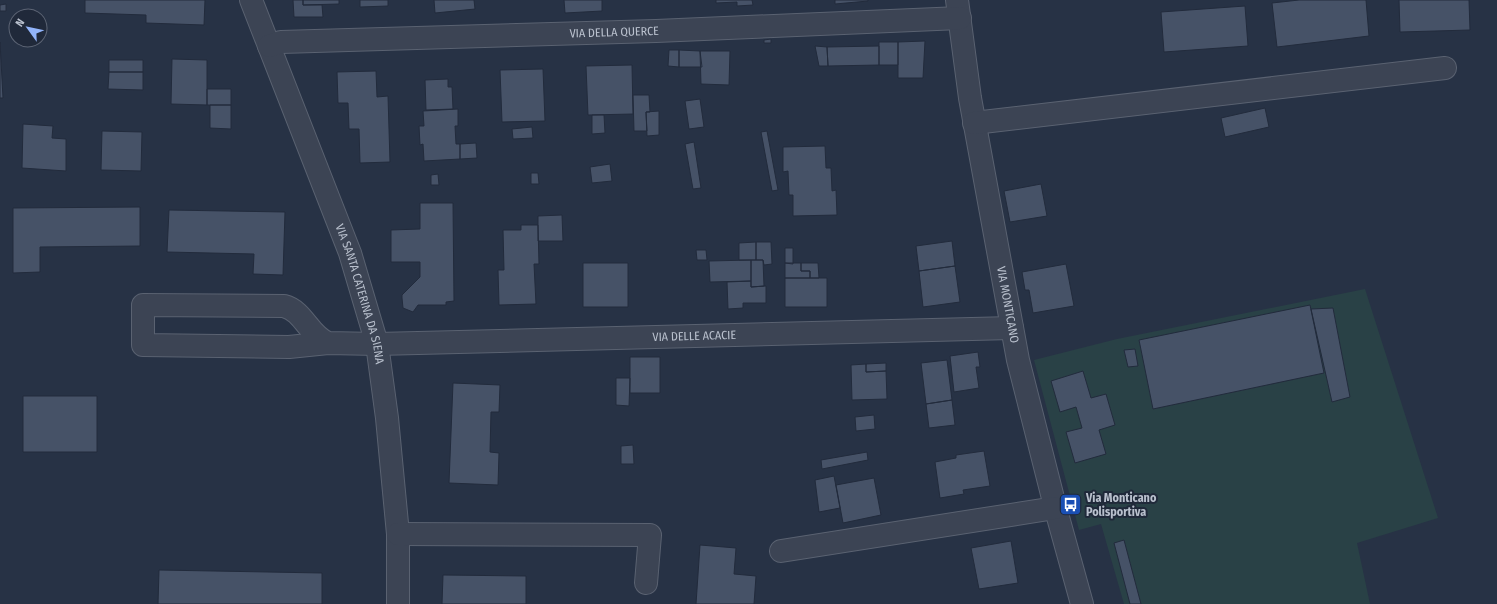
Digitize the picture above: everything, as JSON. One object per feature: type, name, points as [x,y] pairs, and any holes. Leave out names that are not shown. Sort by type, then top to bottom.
[{"type":"street","name":"VIA SANTA CATERINA DA SIENA","points":[[251,0],[350,253],[377,344],[387,418],[398,534],[398,604]]},
{"type":"street","name":"VIA DELLA QUERCE","points":[[269,46],[282,42],[648,31],[958,9]]},
{"type":"street","name":"VIA MONTICANO","points":[[958,9],[974,123],[1018,360],[1055,508],[1082,604]]},
{"type":"street","points":[[974,123],[1445,68]]},
{"type":"street","name":"VIA DELLE ACACIE","points":[[328,344],[320,340],[295,310],[284,306],[143,305],[143,345],[289,346],[1012,328]]},
{"type":"street","points":[[780,551],[1055,508]]},
{"type":"street","points":[[398,534],[650,535],[646,583]]},
{"type":"green space","points":[[1365,289],[1438,518],[1357,543],[1370,604],[1124,604],[1101,524],[1079,530],[1034,360],[1117,339]]},
{"type":"building","points":[[85,0],[205,0],[204,25],[146,23],[146,15],[85,13]]},
{"type":"building","points":[[293,0],[303,0],[303,5],[322,5],[323,17],[294,17]]},
{"type":"building","points":[[303,0],[339,0],[339,4],[303,5]]},
{"type":"building","points":[[360,0],[388,0],[388,6],[360,7]]},
{"type":"building","points":[[434,0],[474,0],[475,9],[435,13]]},
{"type":"building","points":[[564,0],[602,0],[602,11],[565,13]]},
{"type":"building","points":[[716,0],[752,0],[753,5],[737,6],[737,2],[716,3]]},
{"type":"building","points":[[835,0],[868,0],[868,1],[835,4]]},
{"type":"building","points":[[1299,0],[1366,0],[1369,36],[1277,47],[1272,3]]},
{"type":"building","points":[[1399,0],[1469,0],[1470,30],[1400,32]]},
{"type":"building","points":[[6,4],[6,11],[0,11],[0,5]]},
{"type":"building","points":[[1245,6],[1248,46],[1164,52],[1161,12]]},
{"type":"building","points":[[771,39],[771,43],[764,43],[764,40]]},
{"type":"building","points":[[925,41],[923,78],[898,78],[898,42]]},
{"type":"building","points":[[0,42],[3,98],[0,98]]},
{"type":"building","points":[[879,42],[898,42],[898,65],[879,65]]},
{"type":"building","points":[[815,46],[827,47],[828,66],[819,66]]},
{"type":"building","points":[[879,46],[879,65],[828,66],[827,47]]},
{"type":"building","points":[[669,50],[679,50],[679,67],[668,66]]},
{"type":"building","points":[[679,50],[700,51],[702,67],[679,67]]},
{"type":"building","points":[[700,51],[730,51],[729,85],[701,84]]},
{"type":"building","points":[[172,59],[207,60],[207,105],[171,104]]},
{"type":"building","points":[[109,60],[143,60],[143,72],[109,72]]},
{"type":"building","points":[[632,65],[633,114],[588,115],[586,66]]},
{"type":"building","points":[[543,69],[545,121],[502,122],[500,70]]},
{"type":"building","points":[[376,71],[377,97],[388,96],[390,162],[360,163],[359,129],[349,129],[348,103],[338,103],[337,72]]},
{"type":"building","points":[[109,72],[143,72],[143,90],[108,89]]},
{"type":"building","points":[[448,79],[448,87],[452,87],[453,109],[426,110],[425,80]]},
{"type":"building","points":[[207,89],[231,89],[231,105],[207,105]]},
{"type":"building","points":[[633,95],[649,95],[650,112],[646,112],[647,131],[634,131]]},
{"type":"building","points":[[700,99],[704,127],[689,129],[685,101]]},
{"type":"building","points":[[210,105],[231,105],[231,129],[210,128]]},
{"type":"building","points":[[1265,108],[1269,127],[1225,137],[1221,118]]},
{"type":"building","points":[[458,109],[458,126],[455,126],[456,144],[460,144],[460,159],[424,161],[423,144],[420,145],[419,126],[424,126],[423,111]]},
{"type":"building","points":[[659,111],[659,135],[647,136],[646,112]]},
{"type":"building","points":[[592,115],[604,115],[605,133],[592,134]]},
{"type":"building","points":[[23,124],[53,126],[52,138],[66,139],[66,171],[22,168]]},
{"type":"building","points":[[532,127],[533,138],[513,139],[512,129]]},
{"type":"building","points":[[102,131],[142,132],[141,171],[101,170]]},
{"type":"building","points":[[767,131],[778,190],[772,191],[761,132]]},
{"type":"building","points":[[694,142],[701,188],[693,189],[685,144]]},
{"type":"building","points":[[476,143],[477,158],[460,159],[460,144]]},
{"type":"building","points":[[825,146],[826,168],[831,168],[832,191],[836,190],[837,215],[793,216],[793,195],[789,195],[788,171],[783,172],[783,147]]},
{"type":"building","points":[[610,164],[612,181],[592,183],[590,167]]},
{"type":"building","points":[[531,173],[538,173],[539,184],[531,184]]},
{"type":"building","points":[[438,174],[439,185],[431,185],[431,175]]},
{"type":"building","points":[[1041,184],[1047,216],[1010,222],[1004,191]]},
{"type":"building","points":[[420,203],[453,203],[454,301],[446,302],[446,305],[418,305],[413,312],[403,308],[402,295],[420,277],[420,262],[391,262],[391,230],[420,229]]},
{"type":"building","points":[[140,207],[140,246],[40,247],[40,272],[13,273],[13,208]]},
{"type":"building","points":[[169,210],[285,212],[283,275],[253,274],[254,254],[167,252]]},
{"type":"building","points":[[562,215],[563,241],[538,241],[538,216]]},
{"type":"building","points":[[521,225],[538,225],[539,264],[534,264],[536,304],[499,305],[498,270],[504,270],[503,230],[521,230]]},
{"type":"building","points":[[952,241],[955,266],[919,271],[916,246]]},
{"type":"building","points":[[756,242],[756,260],[739,260],[739,243]]},
{"type":"building","points":[[756,242],[771,242],[772,264],[764,265],[763,260],[756,260]]},
{"type":"building","points":[[785,248],[793,248],[793,264],[785,263]]},
{"type":"building","points":[[696,250],[706,250],[707,260],[697,260]]},
{"type":"building","points":[[751,260],[751,281],[710,282],[709,261]]},
{"type":"building","points":[[751,260],[763,260],[764,286],[751,287]]},
{"type":"building","points":[[583,263],[628,263],[628,307],[583,307]]},
{"type":"building","points":[[785,263],[801,263],[801,271],[810,271],[810,278],[785,278]]},
{"type":"building","points":[[801,263],[818,263],[819,278],[810,278],[810,271],[801,271]]},
{"type":"building","points":[[1066,264],[1074,306],[1033,313],[1029,290],[1025,290],[1022,272]]},
{"type":"building","points":[[955,266],[960,302],[923,307],[919,271]]},
{"type":"building","points":[[785,278],[827,278],[827,307],[785,307]]},
{"type":"building","points":[[751,281],[751,287],[766,286],[766,303],[743,303],[743,308],[728,309],[727,282]]},
{"type":"building","points":[[1310,305],[1324,373],[1153,409],[1139,340]]},
{"type":"building","points":[[1333,308],[1350,397],[1332,402],[1311,309]]},
{"type":"building","points":[[1135,349],[1138,366],[1128,367],[1124,350]]},
{"type":"building","points":[[978,352],[980,367],[976,367],[979,388],[954,392],[950,356]]},
{"type":"building","points":[[630,357],[660,357],[660,393],[630,393]]},
{"type":"building","points":[[947,360],[952,400],[926,404],[921,363]]},
{"type":"building","points":[[886,363],[886,371],[866,372],[866,364]]},
{"type":"building","points":[[866,364],[866,372],[886,371],[887,399],[852,400],[851,365]]},
{"type":"building","points":[[1083,371],[1091,398],[1106,394],[1115,425],[1099,430],[1106,454],[1075,463],[1066,432],[1082,428],[1076,407],[1060,412],[1051,381]]},
{"type":"building","points":[[616,378],[630,378],[629,406],[616,405]]},
{"type":"building","points":[[453,383],[500,385],[499,412],[491,412],[490,452],[499,453],[498,485],[449,483]]},
{"type":"building","points":[[23,396],[97,396],[97,452],[23,452]]},
{"type":"building","points":[[952,400],[955,425],[929,428],[926,404]]},
{"type":"building","points":[[874,415],[875,429],[856,431],[855,417]]},
{"type":"building","points":[[633,445],[634,464],[621,464],[621,446]]},
{"type":"building","points":[[984,451],[990,486],[963,490],[964,494],[940,498],[935,462],[956,458],[956,455]]},
{"type":"building","points":[[867,452],[868,460],[822,469],[821,460]]},
{"type":"building","points":[[834,476],[840,508],[819,512],[815,480]]},
{"type":"building","points":[[874,478],[881,515],[843,523],[836,485]]},
{"type":"building","points":[[1124,540],[1141,604],[1130,604],[1114,543]]},
{"type":"building","points":[[1011,541],[1018,583],[979,589],[971,548]]},
{"type":"building","points":[[700,545],[736,548],[734,574],[756,576],[754,604],[696,604]]},
{"type":"building","points":[[159,570],[322,573],[322,604],[158,604]]},
{"type":"building","points":[[443,575],[526,576],[526,604],[442,604]]},
{"type":"place","name":"Via Monticano Polisportiva","points":[[1071,505]]}]
